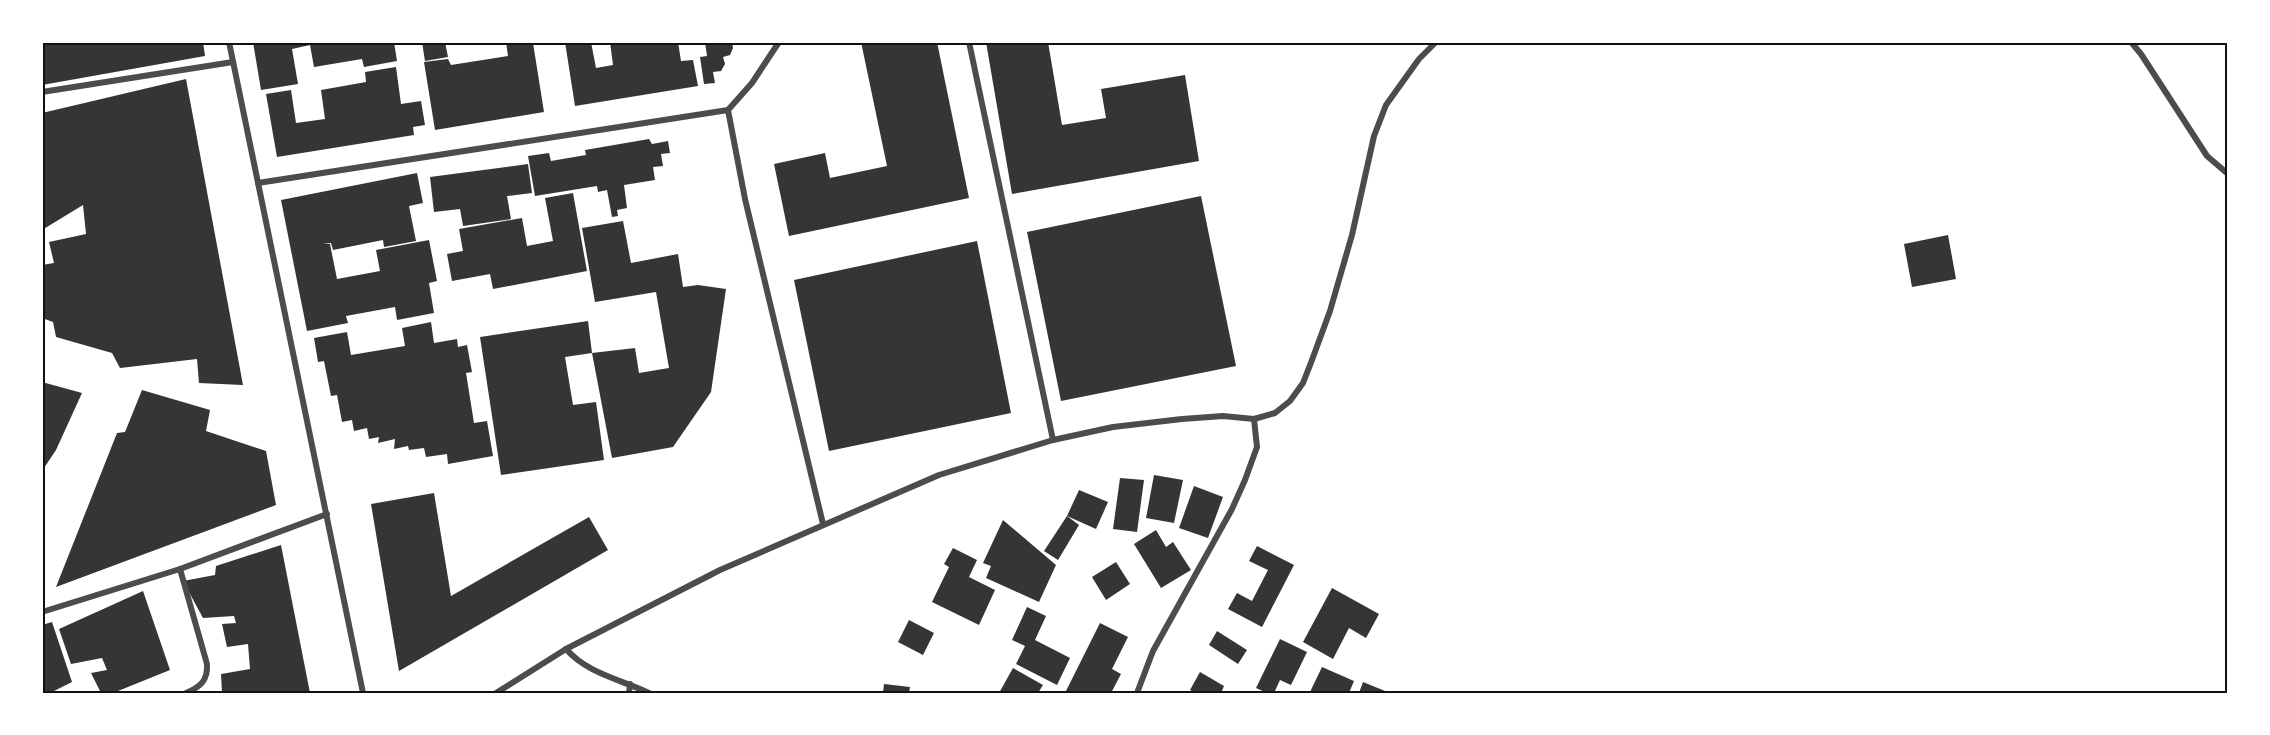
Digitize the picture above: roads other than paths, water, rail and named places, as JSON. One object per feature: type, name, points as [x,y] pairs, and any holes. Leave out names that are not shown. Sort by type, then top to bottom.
[{"type":"street","points":[[229,42],[363,693]]},
{"type":"street","points":[[258,183],[728,110],[752,83],[779,42]]},
{"type":"street","points":[[969,42],[1053,440]]},
{"type":"street","points":[[496,693],[566,649],[720,570],[939,475],[1053,440],[1113,427],[1182,418],[1223,416],[1254,420],[1275,413],[1290,401],[1303,383],[1333,300],[1352,235],[1374,136],[1386,105],[1419,58],[1436,42]]},
{"type":"street","points":[[2131,42],[2207,156],[2228,174]]},
{"type":"street","points":[[42,92],[233,62]]},
{"type":"street","points":[[728,110],[745,199],[823,524]]},
{"type":"street","points":[[1137,693],[1153,651],[1233,508],[1245,480],[1257,447],[1254,420]]},
{"type":"street","points":[[42,612],[180,569],[327,514]]},
{"type":"street","points":[[180,569],[207,664],[206,679],[201,686],[186,693]]},
{"type":"street","points":[[566,649],[583,665],[595,672],[650,693]]},
{"type":"street","points":[[629,693],[630,684]]}]
